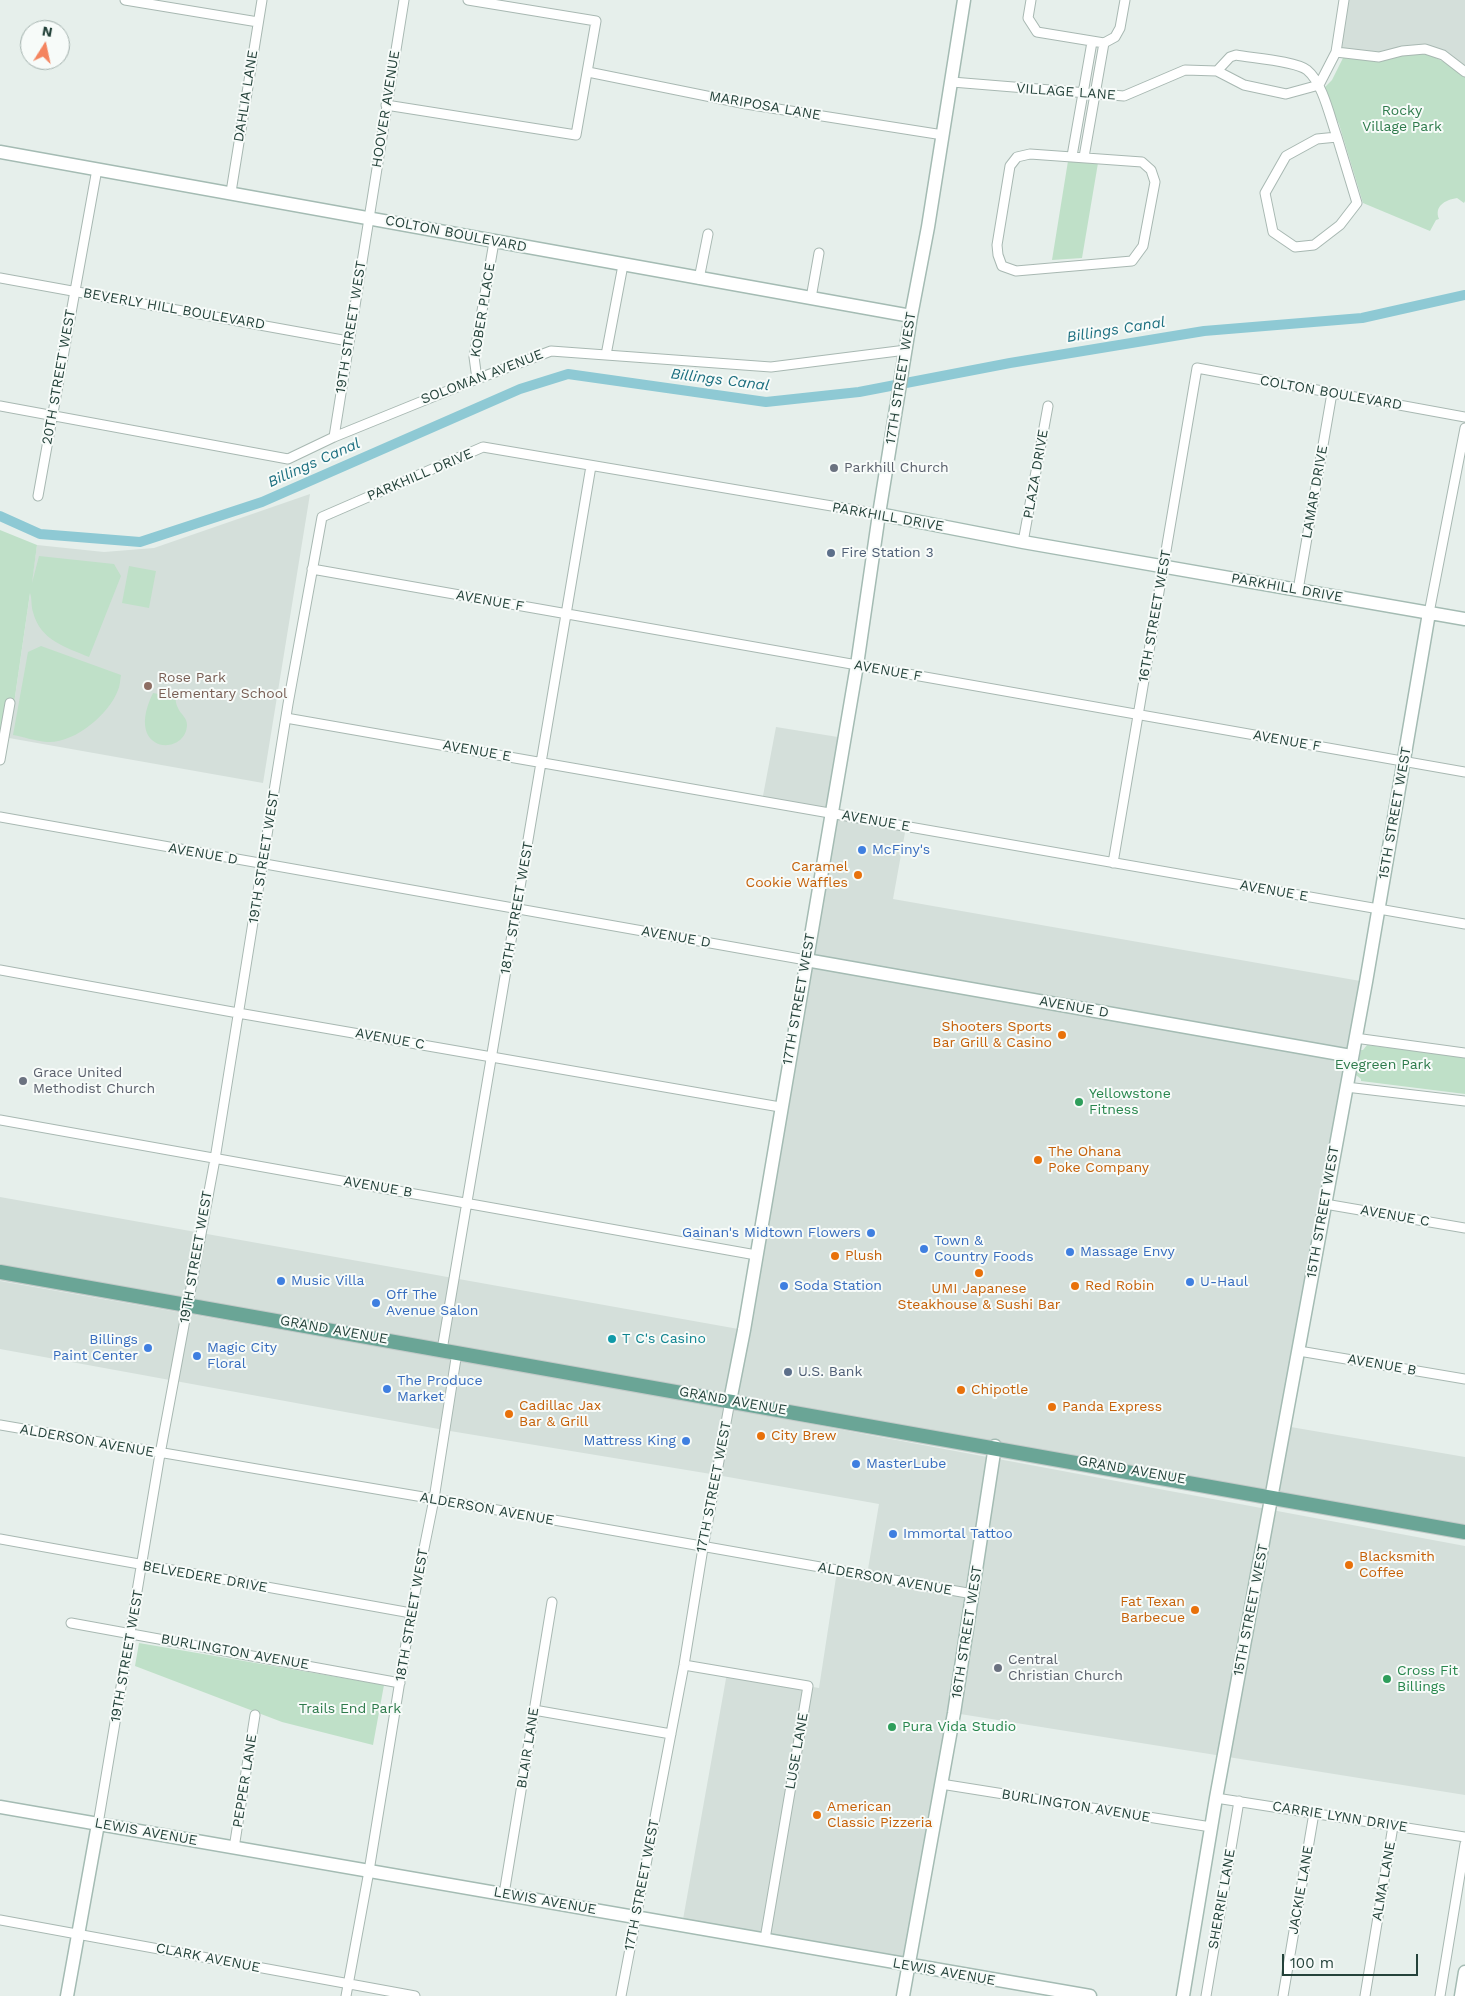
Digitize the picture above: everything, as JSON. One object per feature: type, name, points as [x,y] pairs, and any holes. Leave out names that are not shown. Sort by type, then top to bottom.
[{"type":"main road","name":"GRAND AVENUE","points":[[0,1272],[995,1446],[1465,1532]]},
{"type":"street","points":[[125,0],[258,22]]},
{"type":"street","name":"DAHLIA LANE","points":[[231,192],[262,0]]},
{"type":"street","name":"HOOVER AVENUE","points":[[369,218],[404,0]]},
{"type":"street","points":[[386,105],[576,135],[596,21],[468,0]]},
{"type":"street","name":"17TH STREET WEST","points":[[621,1996],[684,1666],[702,1548],[718,1475],[744,1330],[780,1107],[857,665],[879,514],[952,82],[964,0]]},
{"type":"street","points":[[1030,0],[1028,18],[1036,32],[1104,43],[1115,37],[1120,28],[1125,0]]},
{"type":"street","points":[[1319,85],[1336,52],[1344,0]]},
{"type":"street","points":[[1072,156],[1092,42]]},
{"type":"street","points":[[1084,157],[1104,43]]},
{"type":"street","points":[[1336,52],[1379,56],[1425,49],[1444,55],[1465,72]]},
{"type":"street","points":[[1217,71],[1230,57],[1236,55],[1291,64],[1307,70],[1319,85],[1337,136],[1357,203],[1340,225],[1314,245],[1295,247],[1273,232],[1265,193],[1286,156],[1317,139],[1337,136]]},
{"type":"street","name":"VILLAGE LANE","points":[[952,82],[1124,96],[1186,70],[1217,71],[1244,86],[1286,94],[1319,85]]},
{"type":"street","name":"MARIPOSA LANE","points":[[588,72],[746,104],[943,135]]},
{"type":"street","name":"COLTON BOULEVARD","points":[[0,152],[231,192],[494,242],[912,316]]},
{"type":"street","points":[[1030,154],[1084,157],[1142,162],[1151,170],[1155,182],[1143,246],[1138,254],[1132,261],[1048,269],[1016,271],[1002,266],[996,245],[1010,166],[1017,157],[1030,154]]},
{"type":"street","name":"20TH STREET WEST","points":[[38,496],[97,169]]},
{"type":"street","name":"19TH STREET WEST","points":[[334,437],[369,218]]},
{"type":"street","points":[[699,279],[708,234]]},
{"type":"street","name":"KOBER PLACE","points":[[477,378],[474,357],[494,242]]},
{"type":"street","points":[[811,298],[819,254]]},
{"type":"street","points":[[606,355],[623,265]]},
{"type":"street","name":"BEVERLY HILL BOULEVARD","points":[[0,278],[348,342]]},
{"type":"street","name":"SOLOMAN AVENUE","points":[[334,437],[477,378],[551,351],[771,367],[906,350]]},
{"type":"street","name":"COLTON BOULEVARD","points":[[1197,368],[1465,417]]},
{"type":"street","name":"16TH STREET WEST","points":[[1113,863],[1197,368]]},
{"type":"street","name":"LAMAR DRIVE","points":[[1298,590],[1332,393]]},
{"type":"street","points":[[0,406],[288,459],[334,437]]},
{"type":"street","name":"PLAZA DRIVE","points":[[1024,542],[1048,406]]},
{"type":"street","name":"15TH STREET WEST","points":[[1183,1996],[1216,1798],[1273,1496],[1379,909],[1429,613],[1465,428]]},
{"type":"street","name":"PARKHILL DRIVE","points":[[322,517],[483,447],[879,514],[1024,542],[1465,619]]},
{"type":"street","name":"18TH STREET WEST","points":[[442,1350],[591,466]]},
{"type":"street","name":"19TH STREET WEST","points":[[67,1996],[160,1454],[214,1158],[286,718],[322,517]]},
{"type":"street","name":"AVENUE F","points":[[312,569],[1465,772]]},
{"type":"street","points":[[0,760],[10,703]]},
{"type":"street","name":"AVENUE E","points":[[286,718],[1465,924]]},
{"type":"street","name":"AVENUE D","points":[[0,817],[1351,1056]]},
{"type":"street","name":"AVENUE C","points":[[0,970],[238,1014],[492,1056],[780,1107]]},
{"type":"street","points":[[1355,1038],[1465,1053]]},
{"type":"street","points":[[1346,1087],[1465,1101]]},
{"type":"street","name":"AVENUE B","points":[[0,1120],[756,1255]]},
{"type":"street","name":"AVENUE C","points":[[1325,1204],[1465,1228]]},
{"type":"street","name":"AVENUE B","points":[[1298,1351],[1465,1379]]},
{"type":"street","name":"18TH STREET WEST","points":[[346,1996],[369,1871],[411,1613],[434,1499],[457,1352]]},
{"type":"street","name":"ALDERSON AVENUE","points":[[0,1425],[973,1594]]},
{"type":"street","name":"16TH STREET WEST","points":[[903,1996],[973,1594],[995,1446]]},
{"type":"street","name":"BELVEDERE DRIVE","points":[[0,1539],[411,1613]]},
{"type":"street","name":"BLAIR LANE","points":[[504,1894],[552,1602]]},
{"type":"street","name":"BURLINGTON AVENUE","points":[[71,1623],[400,1683]]},
{"type":"street","name":"LUSE LANE","points":[[684,1666],[808,1686],[765,1939]]},
{"type":"street","points":[[534,1710],[671,1734]]},
{"type":"street","name":"PEPPER LANE","points":[[234,1848],[256,1715]]},
{"type":"street","name":"BURLINGTON AVENUE","points":[[941,1784],[1211,1827]]},
{"type":"street","name":"CARRIE LYNN DRIVE","points":[[1216,1798],[1465,1837]]},
{"type":"street","name":"SHERRIE LANE","points":[[1206,1996],[1239,1801]]},
{"type":"street","name":"LEWIS AVENUE","points":[[0,1807],[765,1939],[908,1966],[1090,1996]]},
{"type":"street","name":"JACKIE LANE","points":[[1283,1996],[1314,1813]]},
{"type":"street","name":"ALMA LANE","points":[[1365,1996],[1393,1826]]},
{"type":"street","points":[[1440,1996],[1465,1844]]},
{"type":"street","name":"CLARK AVENUE","points":[[0,1920],[415,1996]]},
{"type":"street","points":[[1461,1996],[1465,1972]]},
{"type":"shaded area","points":[[1345,0],[1465,0],[1465,72],[1425,49],[1388,54],[1336,52]]},
{"type":"shaded area","name":"Rose Park Elementary School","points":[[310,494],[263,783],[9,738],[37,545],[104,552],[154,548]]},
{"type":"shaded area","points":[[776,727],[844,738],[831,813],[906,827],[893,899],[1366,982],[1285,1426],[1465,1457],[1465,1532],[0,1272],[0,1197],[744,1330],[831,814],[762,801]]},
{"type":"shaded area","points":[[0,1281],[703,1404],[1465,1546],[1465,1795],[954,1713],[908,1966],[682,1925],[727,1673],[819,1688],[837,1571],[867,1575],[879,1504],[444,1430],[0,1349]]},
{"type":"green space","name":"Rocky Village Park","points":[[1420,53],[1444,62],[1465,77],[1465,201],[1464,203],[1457,198],[1442,204],[1438,211],[1439,219],[1436,220],[1430,231],[1363,203],[1339,124],[1324,91],[1343,58],[1374,59]]},
{"type":"green space","points":[[1068,161],[1098,163],[1082,258],[1052,260]]},
{"type":"green space","points":[[0,530],[37,545],[32,583],[39,556],[114,564],[121,576],[89,657],[63,646],[47,636],[36,622],[30,593],[9,738],[0,736]]},
{"type":"green space","points":[[129,566],[156,571],[149,608],[122,603]]},
{"type":"green space","points":[[41,646],[121,675],[119,688],[107,709],[79,733],[57,741],[47,742],[13,735],[28,652]]},
{"type":"green space","points":[[153,693],[175,697],[177,707],[186,720],[187,725],[184,735],[177,742],[168,745],[158,744],[150,738],[146,728],[146,713]]},
{"type":"green space","name":"Evegreen Park","points":[[1367,1045],[1465,1057],[1465,1094],[1361,1081],[1356,1075],[1361,1050]]},
{"type":"green space","name":"Trails End Park","points":[[139,1643],[384,1685],[373,1745],[282,1722],[135,1666]]},
{"type":"waterway","name":"Billings Canal","points":[[0,516],[40,534],[140,542],[262,502],[520,389],[568,374],[766,402],[859,392],[1010,363],[1204,331],[1362,318],[1465,295]]},
{"type":"place","name":"Parkhill Church","points":[[834,468]]},
{"type":"place","name":"Fire Station 3","points":[[831,553]]},
{"type":"place","name":"Rose Park Elementary School","points":[[148,686]]},
{"type":"place","name":"McFiny's","points":[[862,850]]},
{"type":"place","name":"Caramel Cookie Waffles","points":[[858,875]]},
{"type":"place","name":"Shooters Sports Bar Grill & Casino","points":[[1062,1035]]},
{"type":"place","name":"Grace United Methodist Church","points":[[23,1081]]},
{"type":"place","name":"Yellowstone Fitness","points":[[1079,1102]]},
{"type":"place","name":"The Ohana Poke Company","points":[[1038,1160]]},
{"type":"place","name":"Gainan's Midtown Flowers","points":[[871,1233]]},
{"type":"place","name":"Town & Country Foods","points":[[924,1249]]},
{"type":"place","name":"Massage Envy","points":[[1070,1252]]},
{"type":"place","name":"Plush","points":[[835,1256]]},
{"type":"place","name":"UMI Japanese Steakhouse & Sushi Bar","points":[[979,1273]]},
{"type":"place","name":"Music Villa","points":[[281,1281]]},
{"type":"place","name":"U-Haul","points":[[1190,1282]]},
{"type":"place","name":"Soda Station","points":[[784,1286]]},
{"type":"place","name":"Red Robin","points":[[1075,1286]]},
{"type":"place","name":"Off The Avenue Salon","points":[[376,1303]]},
{"type":"place","name":"T C's Casino","points":[[612,1339]]},
{"type":"place","name":"Billings Paint Center","points":[[148,1348]]},
{"type":"place","name":"Magic City Floral","points":[[197,1356]]},
{"type":"place","name":"U.S. Bank","points":[[788,1372]]},
{"type":"place","name":"The Produce Market","points":[[387,1389]]},
{"type":"place","name":"Chipotle","points":[[961,1390]]},
{"type":"place","name":"Panda Express","points":[[1052,1407]]},
{"type":"place","name":"Cadillac Jax Bar & Grill","points":[[509,1414]]},
{"type":"place","name":"City Brew","points":[[761,1436]]},
{"type":"place","name":"Mattress King","points":[[686,1441]]},
{"type":"place","name":"MasterLube","points":[[856,1464]]},
{"type":"place","name":"Immortal Tattoo","points":[[893,1534]]},
{"type":"place","name":"Blacksmith Coffee","points":[[1349,1565]]},
{"type":"place","name":"Fat Texan Barbecue","points":[[1195,1610]]},
{"type":"place","name":"Central Christian Church","points":[[998,1668]]},
{"type":"place","name":"Cross Fit Billings","points":[[1387,1679]]},
{"type":"place","name":"Pura Vida Studio","points":[[892,1727]]},
{"type":"place","name":"American Classic Pizzeria","points":[[817,1815]]}]
